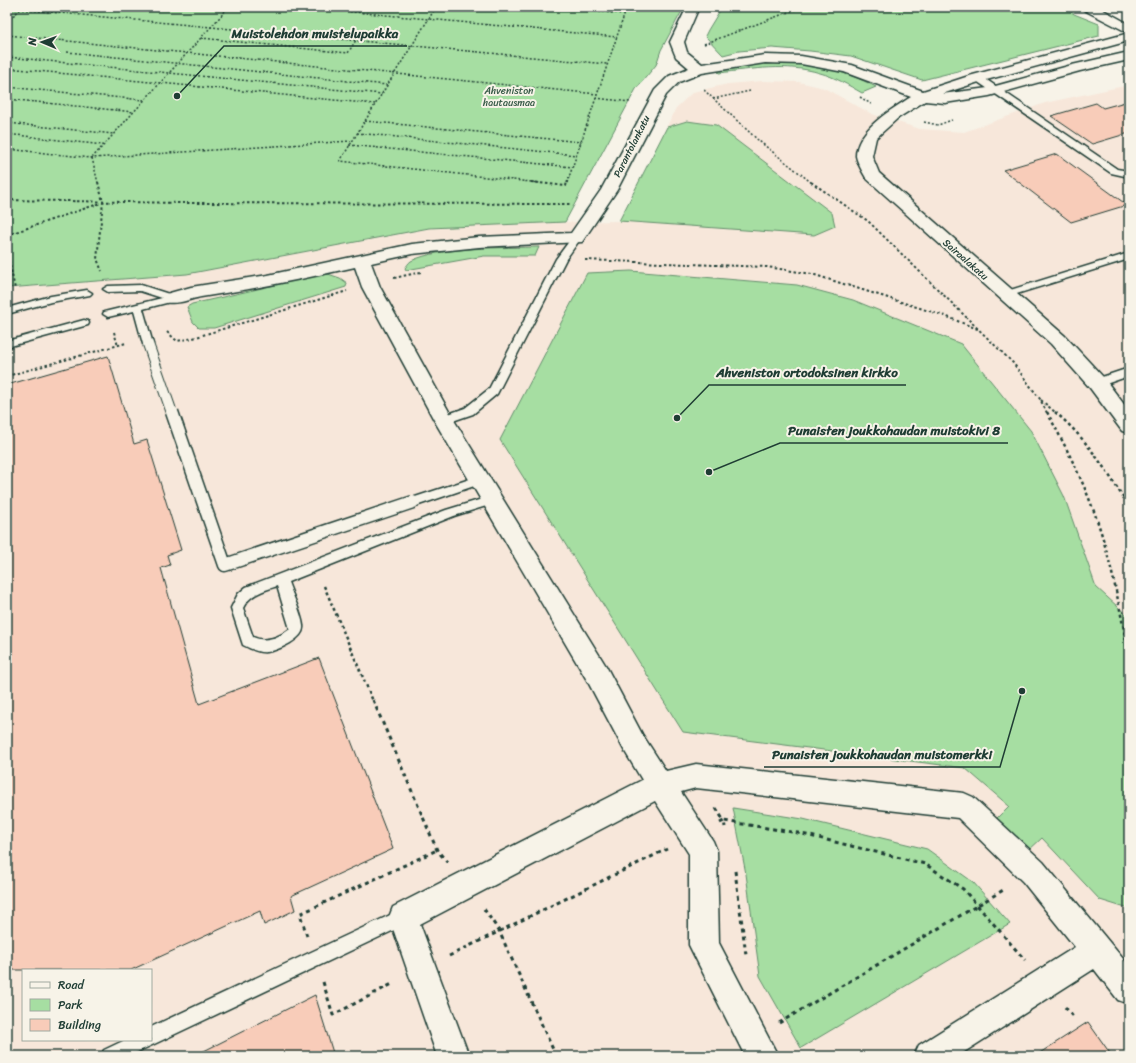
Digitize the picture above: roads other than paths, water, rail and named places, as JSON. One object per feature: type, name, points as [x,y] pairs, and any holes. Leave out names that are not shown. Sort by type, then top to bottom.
[{"type":"street","points":[[693,7],[677,42],[681,54],[699,69],[765,59],[801,60],[847,68],[896,85],[922,96],[945,99],[969,96],[996,90],[1129,56]]},
{"type":"street","points":[[1088,7],[1129,29]]},
{"type":"street","name":"Sairaalakatu","points":[[1129,37],[978,78],[922,96],[894,115],[869,136],[864,156],[872,175],[1058,340],[1097,383],[1129,426]]},
{"type":"street","name":"Parantolankatu","points":[[576,238],[608,190],[660,93],[674,79],[699,69]]},
{"type":"street","points":[[172,298],[268,281],[412,249],[479,242],[576,238]]},
{"type":"street","points":[[361,261],[371,287],[444,420],[597,674],[633,742],[659,785],[703,851],[704,945],[762,1056]]},
{"type":"street","points":[[453,1056],[403,917],[659,785],[696,776],[964,806],[1033,872],[1129,989]]},
{"type":"street","points":[[930,1056],[1097,950]]},
{"type":"lane","points":[[978,78],[1114,171],[1129,174]]},
{"type":"lane","points":[[444,420],[469,411],[493,391],[561,259],[576,238]]},
{"type":"lane","points":[[1007,294],[1129,256]]},
{"type":"lane","points":[[108,289],[141,288],[172,298]]},
{"type":"lane","points":[[7,311],[51,299],[87,293]]},
{"type":"lane","points":[[108,314],[172,298]]},
{"type":"lane","points":[[137,306],[147,341],[225,565],[479,480]]},
{"type":"lane","points":[[7,344],[84,323]]},
{"type":"lane","points":[[1097,383],[1129,372]]},
{"type":"lane","points":[[281,580],[297,627],[296,632],[290,637],[267,646],[256,645],[248,641],[237,608],[242,598],[250,591],[450,513],[492,500]]},
{"type":"lane","points":[[152,1036],[403,917]]},
{"type":"lane","points":[[110,1056],[142,1041]]},
{"type":"place","name":"Muistolehdon muistelupaikka","points":[[177,96]]},
{"type":"place","name":"Ahveniston ortodoksinen kirkko","points":[[677,418]]},
{"type":"place","name":"Punaisten joukkohaudan muistokivi 8","points":[[709,472]]},
{"type":"place","name":"Punaisten joukkohaudan muistomerkki","points":[[1022,691]]},
{"type":"park label","name":"Ahveniston hautausmaa","points":[[509,96]]}]
